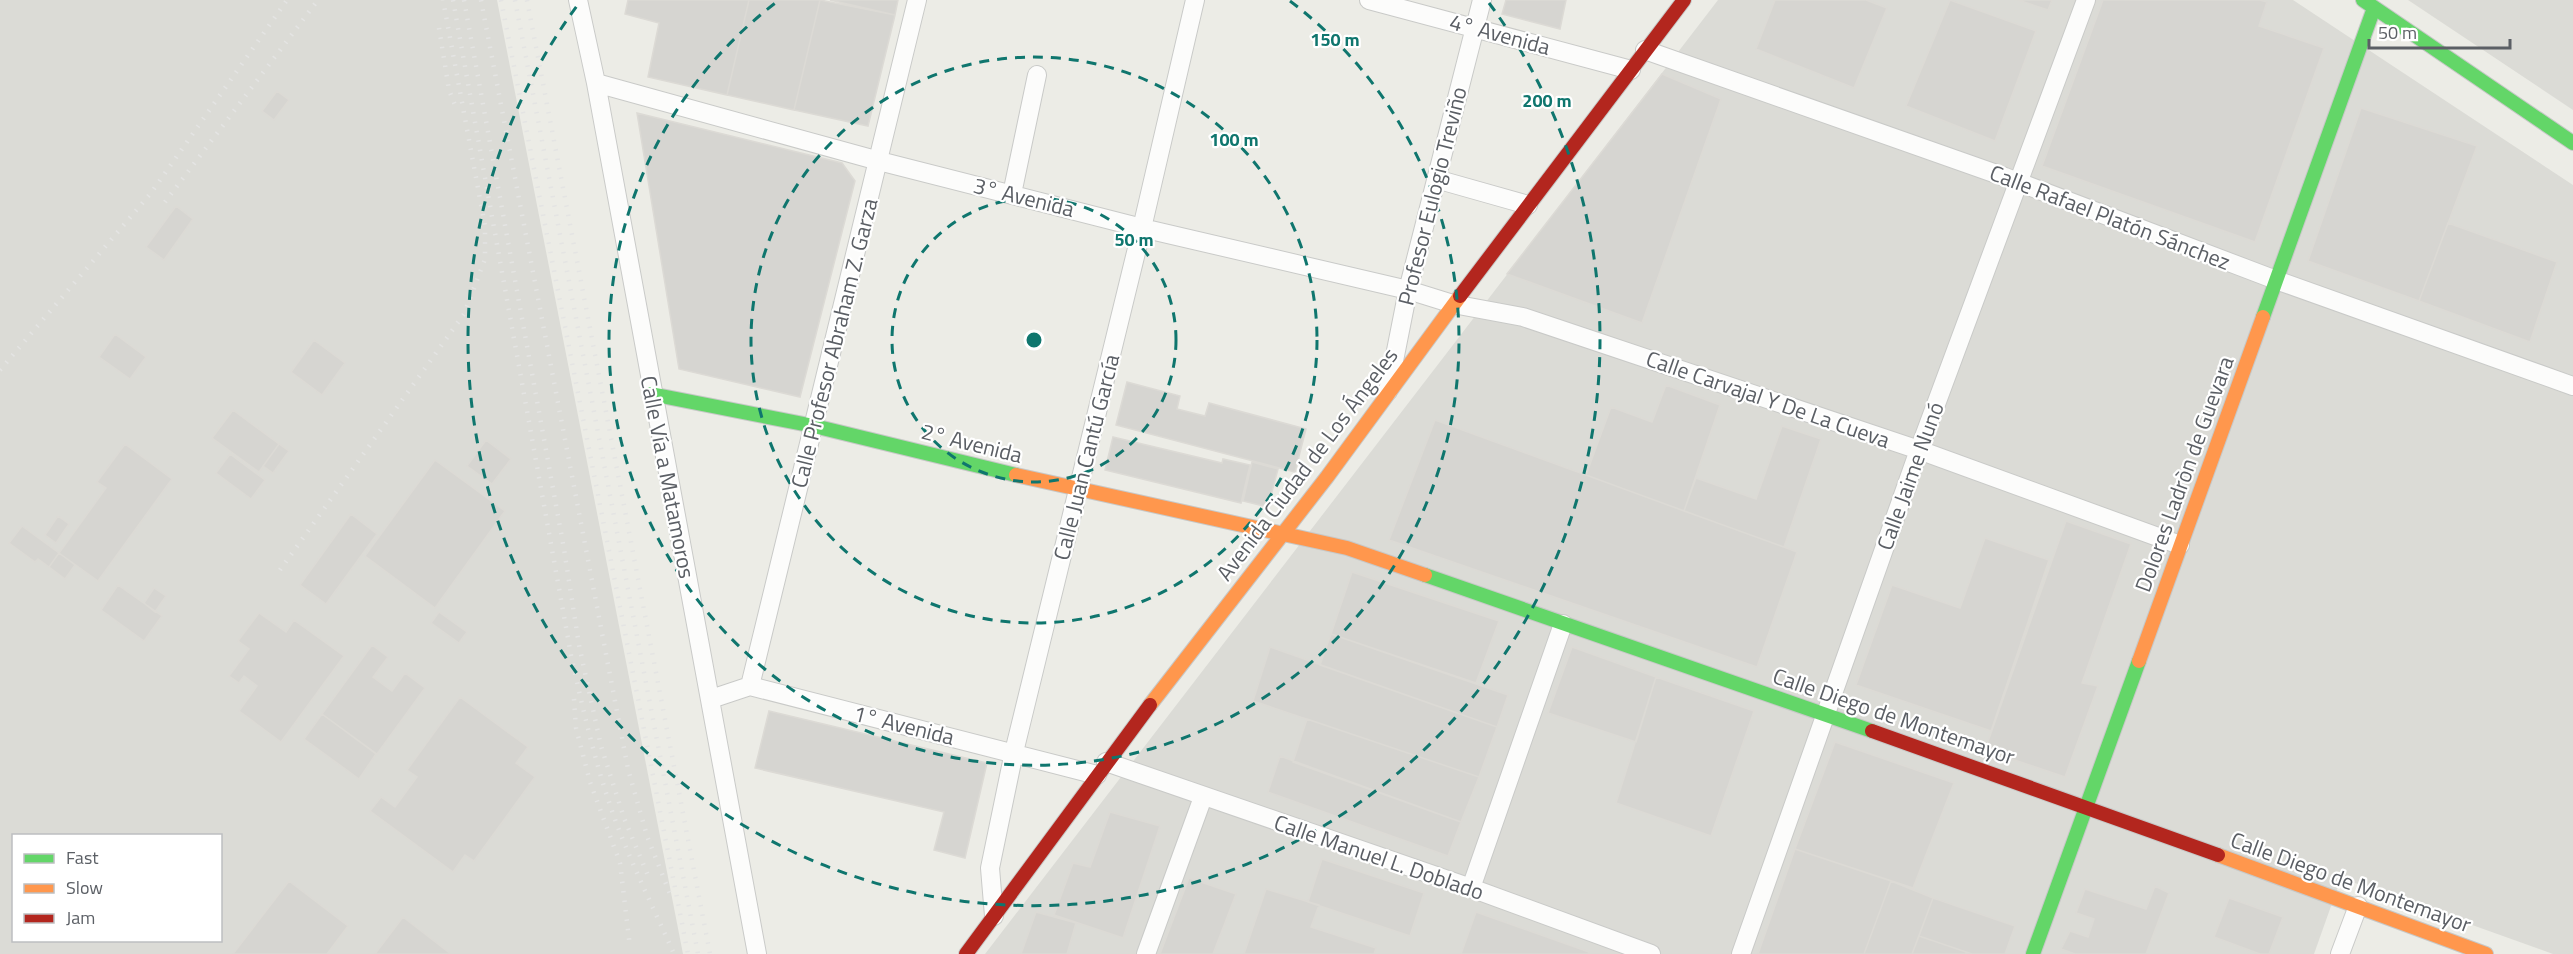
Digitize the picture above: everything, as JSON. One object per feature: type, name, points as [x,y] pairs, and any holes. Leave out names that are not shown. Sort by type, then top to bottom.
[{"type":"street","name":"Calle Vía a Matamoros","points":[[578,0],[596,83],[651,394],[711,699],[757,954]]},
{"type":"street","name":"Calle Profesor Abraham Z. Garza","points":[[750,686],[917,0]]},
{"type":"street","name":"Calle Juan Cantú García","points":[[994,916],[990,868],[1014,752],[1142,228],[1195,0]]},
{"type":"street","name":"4° Avenida","points":[[1369,0],[1631,70]]},
{"type":"street","name":"Profesor Eulogio Treviño","points":[[1388,393],[1408,290],[1482,0]]},
{"type":"street","name":"Avenida Ciudad de Los Ángeles","points":[[966,954],[1102,768],[1282,534],[1684,0]]},
{"type":"street","name":"Calle Jaime Nunó","points":[[1741,954],[1918,450],[2086,0]]},
{"type":"street","points":[[2369,4],[2573,143]]},
{"type":"street","name":"Dolores Ladròn de Guevara","points":[[2033,954],[2276,280],[2369,4]]},
{"type":"street","name":"Calle Rafael Platón Sánchez","points":[[1646,50],[2017,182],[2276,280],[2573,386]]},
{"type":"street","points":[[1012,194],[1037,75]]},
{"type":"street","name":"3° Avenida","points":[[596,83],[879,161],[1142,228],[1408,290],[1453,304]]},
{"type":"street","points":[[1436,179],[1528,205]]},
{"type":"street","name":"Calle Carvajal Y De La Cueva","points":[[1453,304],[1488,308],[1533,320],[1918,450],[2180,546]]},
{"type":"street","name":"2° Avenida","points":[[651,394],[814,426],[1078,490],[1282,534]]},
{"type":"street","name":"Calle Diego de Montemayor","points":[[1282,534],[1347,548],[1826,714],[2086,806],[2486,954]]},
{"type":"street","points":[[1471,888],[1563,624]]},
{"type":"street","points":[[711,699],[750,686]]},
{"type":"street","name":"1° Avenida","points":[[750,686],[1014,752],[1102,768]]},
{"type":"street","name":"Calle Manuel L. Doblado","points":[[1102,768],[1203,796],[1471,888],[1651,954]]},
{"type":"street","points":[[1146,954],[1203,796]]},
{"type":"street","points":[[2340,954],[2358,906]]},
{"type":"shaded area","points":[[0,0],[497,0],[683,954],[0,954]]},
{"type":"shaded area","points":[[1718,0],[2293,0],[2573,185],[2573,954],[2553,954],[2341,878],[2314,954],[985,954]]},
{"type":"shaded area","points":[[2408,0],[2573,0],[2573,110]]},
{"type":"building","points":[[628,0],[749,0],[727,95],[648,77],[659,23],[625,14]]},
{"type":"building","points":[[749,0],[820,0],[794,110],[727,95]]},
{"type":"building","points":[[820,0],[895,15],[868,126],[794,110]]},
{"type":"building","points":[[830,0],[898,0],[895,15]]},
{"type":"building","points":[[1506,0],[1566,0],[1560,29],[1502,14]]},
{"type":"building","points":[[1775,0],[1866,0],[1887,8],[1854,88],[1756,49]]},
{"type":"building","points":[[1950,0],[2036,31],[1995,141],[1906,106]]},
{"type":"building","points":[[2018,0],[2052,0],[2048,10]]},
{"type":"building","points":[[2103,0],[2260,0],[2267,2],[2259,26],[2324,48],[2255,242],[2042,166]]},
{"type":"building","points":[[1662,74],[1721,99],[1642,323],[1507,274]]},
{"type":"building","points":[[277,91],[289,100],[274,120],[262,111]]},
{"type":"building","points":[[2361,108],[2477,146],[2419,301],[2308,261]]},
{"type":"building","points":[[637,113],[842,163],[855,181],[800,397],[679,369]]},
{"type":"building","points":[[176,206],[193,219],[164,260],[146,247]]},
{"type":"building","points":[[2448,223],[2557,262],[2530,342],[2419,301]]},
{"type":"building","points":[[115,334],[146,357],[130,379],[99,357]]},
{"type":"building","points":[[314,340],[345,363],[322,395],[291,372]]},
{"type":"building","points":[[1127,382],[1180,396],[1177,409],[1205,416],[1209,403],[1306,429],[1295,472],[1116,425]]},
{"type":"building","points":[[1666,385],[1720,405],[1684,511],[1586,475],[1611,407],[1652,422]]},
{"type":"building","points":[[233,410],[279,444],[259,472],[212,438]]},
{"type":"building","points":[[1435,420],[1797,552],[1757,667],[1389,540]]},
{"type":"building","points":[[1782,426],[1821,439],[1784,547],[1684,511],[1696,478],[1756,499]]},
{"type":"building","points":[[1113,437],[1222,463],[1223,459],[1250,465],[1241,503],[1105,470]]},
{"type":"building","points":[[486,440],[511,459],[492,484],[467,466]]},
{"type":"building","points":[[125,444],[172,479],[98,581],[59,553],[106,488],[97,482]]},
{"type":"building","points":[[279,444],[289,451],[273,473],[263,466]]},
{"type":"building","points":[[230,454],[265,480],[251,499],[216,473]]},
{"type":"building","points":[[435,460],[505,511],[435,608],[365,556]]},
{"type":"building","points":[[1252,462],[1278,469],[1268,507],[1243,501]]},
{"type":"building","points":[[351,514],[377,534],[326,604],[300,585]]},
{"type":"building","points":[[58,516],[69,524],[56,543],[45,535]]},
{"type":"building","points":[[2066,521],[2131,544],[2082,683],[2098,686],[2065,777],[1985,750]]},
{"type":"building","points":[[22,526],[59,553],[49,567],[38,559],[35,562],[9,543]]},
{"type":"building","points":[[1985,538],[2049,560],[1991,731],[1856,685],[1892,585],[1960,608]]},
{"type":"building","points":[[59,553],[75,565],[65,579],[49,567]]},
{"type":"building","points":[[1352,572],[1499,621],[1476,683],[1331,634]]},
{"type":"building","points":[[118,585],[162,616],[144,641],[101,610]]},
{"type":"building","points":[[154,588],[166,596],[155,612],[144,603]]},
{"type":"building","points":[[439,612],[467,632],[459,643],[431,623]]},
{"type":"building","points":[[259,613],[286,632],[294,620],[344,656],[281,742],[239,711],[257,686],[244,676],[239,683],[229,676],[249,649],[238,641]]},
{"type":"building","points":[[1331,634],[1508,695],[1497,727],[1320,665]]},
{"type":"building","points":[[372,645],[388,657],[373,677],[392,691],[405,673],[425,688],[377,754],[322,714]]},
{"type":"building","points":[[1270,647],[1497,727],[1479,777],[1253,701]]},
{"type":"building","points":[[1572,647],[1656,677],[1636,742],[1548,713]]},
{"type":"building","points":[[1656,677],[1754,711],[1711,836],[1616,803]]},
{"type":"building","points":[[460,697],[528,747],[516,763],[535,777],[474,861],[465,855],[453,872],[370,811],[381,797],[395,807],[417,777],[407,770]]},
{"type":"building","points":[[769,711],[987,763],[965,858],[934,850],[944,812],[755,768]]},
{"type":"building","points":[[322,714],[376,754],[359,779],[304,739]]},
{"type":"building","points":[[1307,719],[1479,777],[1461,822],[1293,762]]},
{"type":"building","points":[[1835,742],[1954,783],[1913,888],[1795,849]]},
{"type":"building","points":[[1280,756],[1461,822],[1448,856],[1268,792]]},
{"type":"building","points":[[1110,812],[1160,826],[1123,938],[1054,915],[1073,863],[1090,867]]},
{"type":"building","points":[[1795,849],[1891,881],[1864,954],[1758,954]]},
{"type":"building","points":[[1322,859],[1424,893],[1410,936],[1308,902]]},
{"type":"building","points":[[1189,878],[1236,894],[1213,954],[1160,954]]},
{"type":"building","points":[[289,881],[348,926],[327,954],[233,954]]},
{"type":"building","points":[[1891,881],[1933,898],[1912,954],[1864,954]]},
{"type":"building","points":[[2155,886],[2169,893],[2146,954],[2075,954],[2061,949],[2070,931],[2088,937],[2094,919],[2076,913],[2085,889],[2146,909]]},
{"type":"building","points":[[1266,889],[1319,905],[1311,927],[1376,948],[1374,954],[1244,954]]},
{"type":"building","points":[[1933,898],[2015,926],[2005,954],[1972,954],[1919,936]]},
{"type":"building","points":[[2229,898],[2283,917],[2269,954],[2260,954],[2214,937]]},
{"type":"building","points":[[1036,912],[1076,923],[1067,954],[1021,954]]},
{"type":"building","points":[[1476,912],[1589,952],[1588,954],[1461,954]]},
{"type":"building","points":[[403,917],[451,954],[375,954]]},
{"type":"building","points":[[1919,936],[1966,952],[1966,954],[1912,954]]},
{"type":"railway","points":[[0,370],[151,193],[287,0]]},
{"type":"railway","points":[[165,202],[318,0]]},
{"type":"railway","points":[[280,570],[464,314],[485,259],[485,226],[443,0]]},
{"type":"railway","points":[[453,0],[579,692],[609,802],[631,860],[674,954]]},
{"type":"railway","points":[[464,0],[564,549],[579,645],[601,746],[624,818],[649,878]]},
{"type":"railway","points":[[481,0],[628,769],[647,836],[670,894]]},
{"type":"railway","points":[[501,0],[688,954]]},
{"type":"railway","points":[[515,0],[698,954]]},
{"type":"railway","points":[[527,0],[710,954]]},
{"type":"railway","points":[[439,28],[449,90],[457,110]]},
{"type":"railway","points":[[574,699],[576,728],[590,782],[620,863],[630,947]]},
{"type":"traffic: fast","points":[[2363,0],[2573,143]]},
{"type":"traffic: fast","points":[[2263,317],[2374,8]]},
{"type":"traffic: fast","points":[[651,394],[814,426],[1016,475]]},
{"type":"traffic: fast","points":[[1425,575],[1872,731]]},
{"type":"traffic: fast","points":[[2033,954],[2139,661]]},
{"type":"traffic: slow","points":[[1150,705],[1327,477],[1460,296]]},
{"type":"traffic: slow","points":[[2139,661],[2263,317]]},
{"type":"traffic: slow","points":[[1016,475],[1347,548],[1425,575]]},
{"type":"traffic: slow","points":[[2218,855],[2486,954]]},
{"type":"traffic: jam","points":[[1460,296],[1684,0]]},
{"type":"traffic: jam","points":[[966,954],[1150,705]]},
{"type":"traffic: jam","points":[[1872,731],[2218,855]]}]
